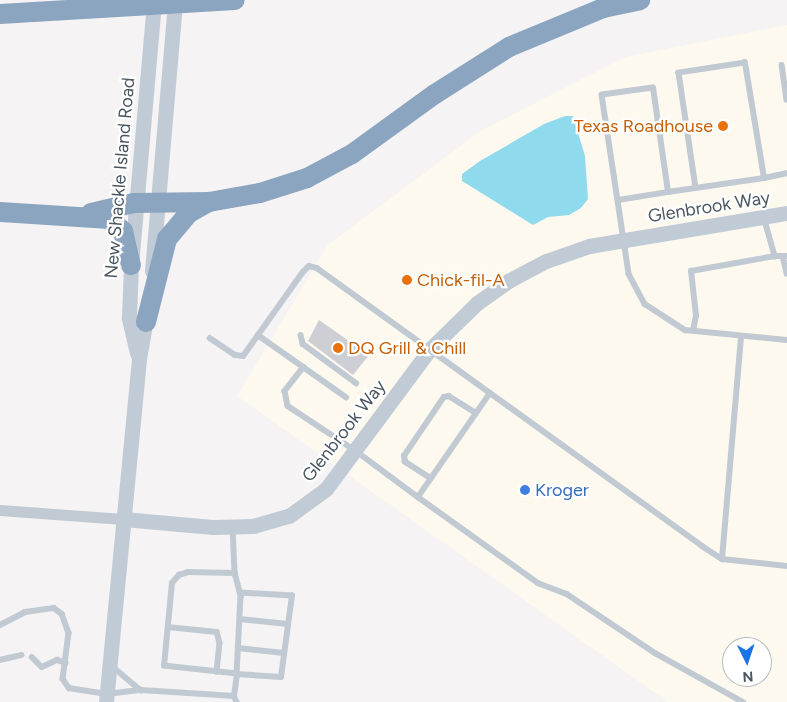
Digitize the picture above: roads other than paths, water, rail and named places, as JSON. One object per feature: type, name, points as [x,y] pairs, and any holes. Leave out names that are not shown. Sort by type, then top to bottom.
[{"type":"highway","points":[[0,14],[235,0]]},
{"type":"highway","points":[[79,215],[134,203],[209,202],[260,194],[307,178],[352,154],[435,94],[509,47],[603,8],[640,0]]},
{"type":"highway","points":[[146,322],[168,239],[189,214],[209,202]]},
{"type":"highway","points":[[0,212],[22,216],[79,215],[110,219],[124,232],[131,264]]},
{"type":"main road","name":"New Shackle Island Road","points":[[139,359],[129,317],[131,264],[134,203],[154,0]]},
{"type":"main road","name":"New Shackle Island Road","points":[[107,698],[139,359],[146,322],[174,0]]},
{"type":"main road","name":"Glenbrook Way","points":[[123,519],[233,527],[253,526],[288,516],[326,489],[430,349],[477,304],[508,281],[563,255],[589,246],[787,213]]},
{"type":"street","points":[[0,510],[123,519]]},
{"type":"lane","points":[[696,188],[679,73],[745,63],[764,178]]},
{"type":"lane","points":[[782,65],[787,100]]},
{"type":"lane","points":[[668,192],[653,88],[602,95],[629,274],[645,304],[686,330],[693,332],[741,338],[787,340]]},
{"type":"lane","points":[[618,200],[787,173]]},
{"type":"lane","points":[[764,217],[775,256]]},
{"type":"lane","points":[[693,332],[696,316],[691,271],[775,256],[785,256],[787,274]]},
{"type":"lane","points":[[210,338],[242,356],[309,266],[323,272],[722,558],[787,566]]},
{"type":"lane","points":[[258,335],[346,397]]},
{"type":"lane","points":[[301,336],[303,344],[356,383]]},
{"type":"lane","points":[[722,558],[741,338]]},
{"type":"lane","points":[[304,367],[285,391],[287,404],[356,450],[538,583],[567,594],[655,653],[743,702]]},
{"type":"lane","points":[[418,497],[490,393]]},
{"type":"lane","points":[[431,479],[405,462],[404,456],[444,398],[449,396],[476,413]]},
{"type":"lane","points":[[0,625],[25,612],[54,608],[67,622],[69,633],[63,679],[69,688],[107,698],[141,690],[236,699],[240,593],[235,573],[233,527]]},
{"type":"lane","points":[[235,573],[188,572],[179,575],[172,583],[164,666],[281,677],[292,596],[240,593]]},
{"type":"lane","points":[[240,619],[288,624]]},
{"type":"lane","points":[[168,627],[217,632],[220,643],[217,672]]},
{"type":"lane","points":[[238,648],[284,653]]},
{"type":"lane","points":[[0,660],[21,656]]},
{"type":"lane","points":[[32,657],[42,667],[57,660],[66,663]]},
{"type":"lane","points":[[111,664],[141,690]]},
{"type":"lane","points":[[199,702],[202,696]]},
{"type":"water","points":[[565,116],[573,116],[585,156],[588,199],[581,208],[569,215],[548,217],[533,225],[462,181],[462,174],[480,161],[544,124]]},
{"type":"place","name":"Texas Roadhouse","points":[[723,126]]},
{"type":"place","name":"Chick-fil-A","points":[[407,280]]},
{"type":"place","name":"DQ Grill & Chill","points":[[338,348]]},
{"type":"place","name":"Kroger","points":[[525,490]]}]
